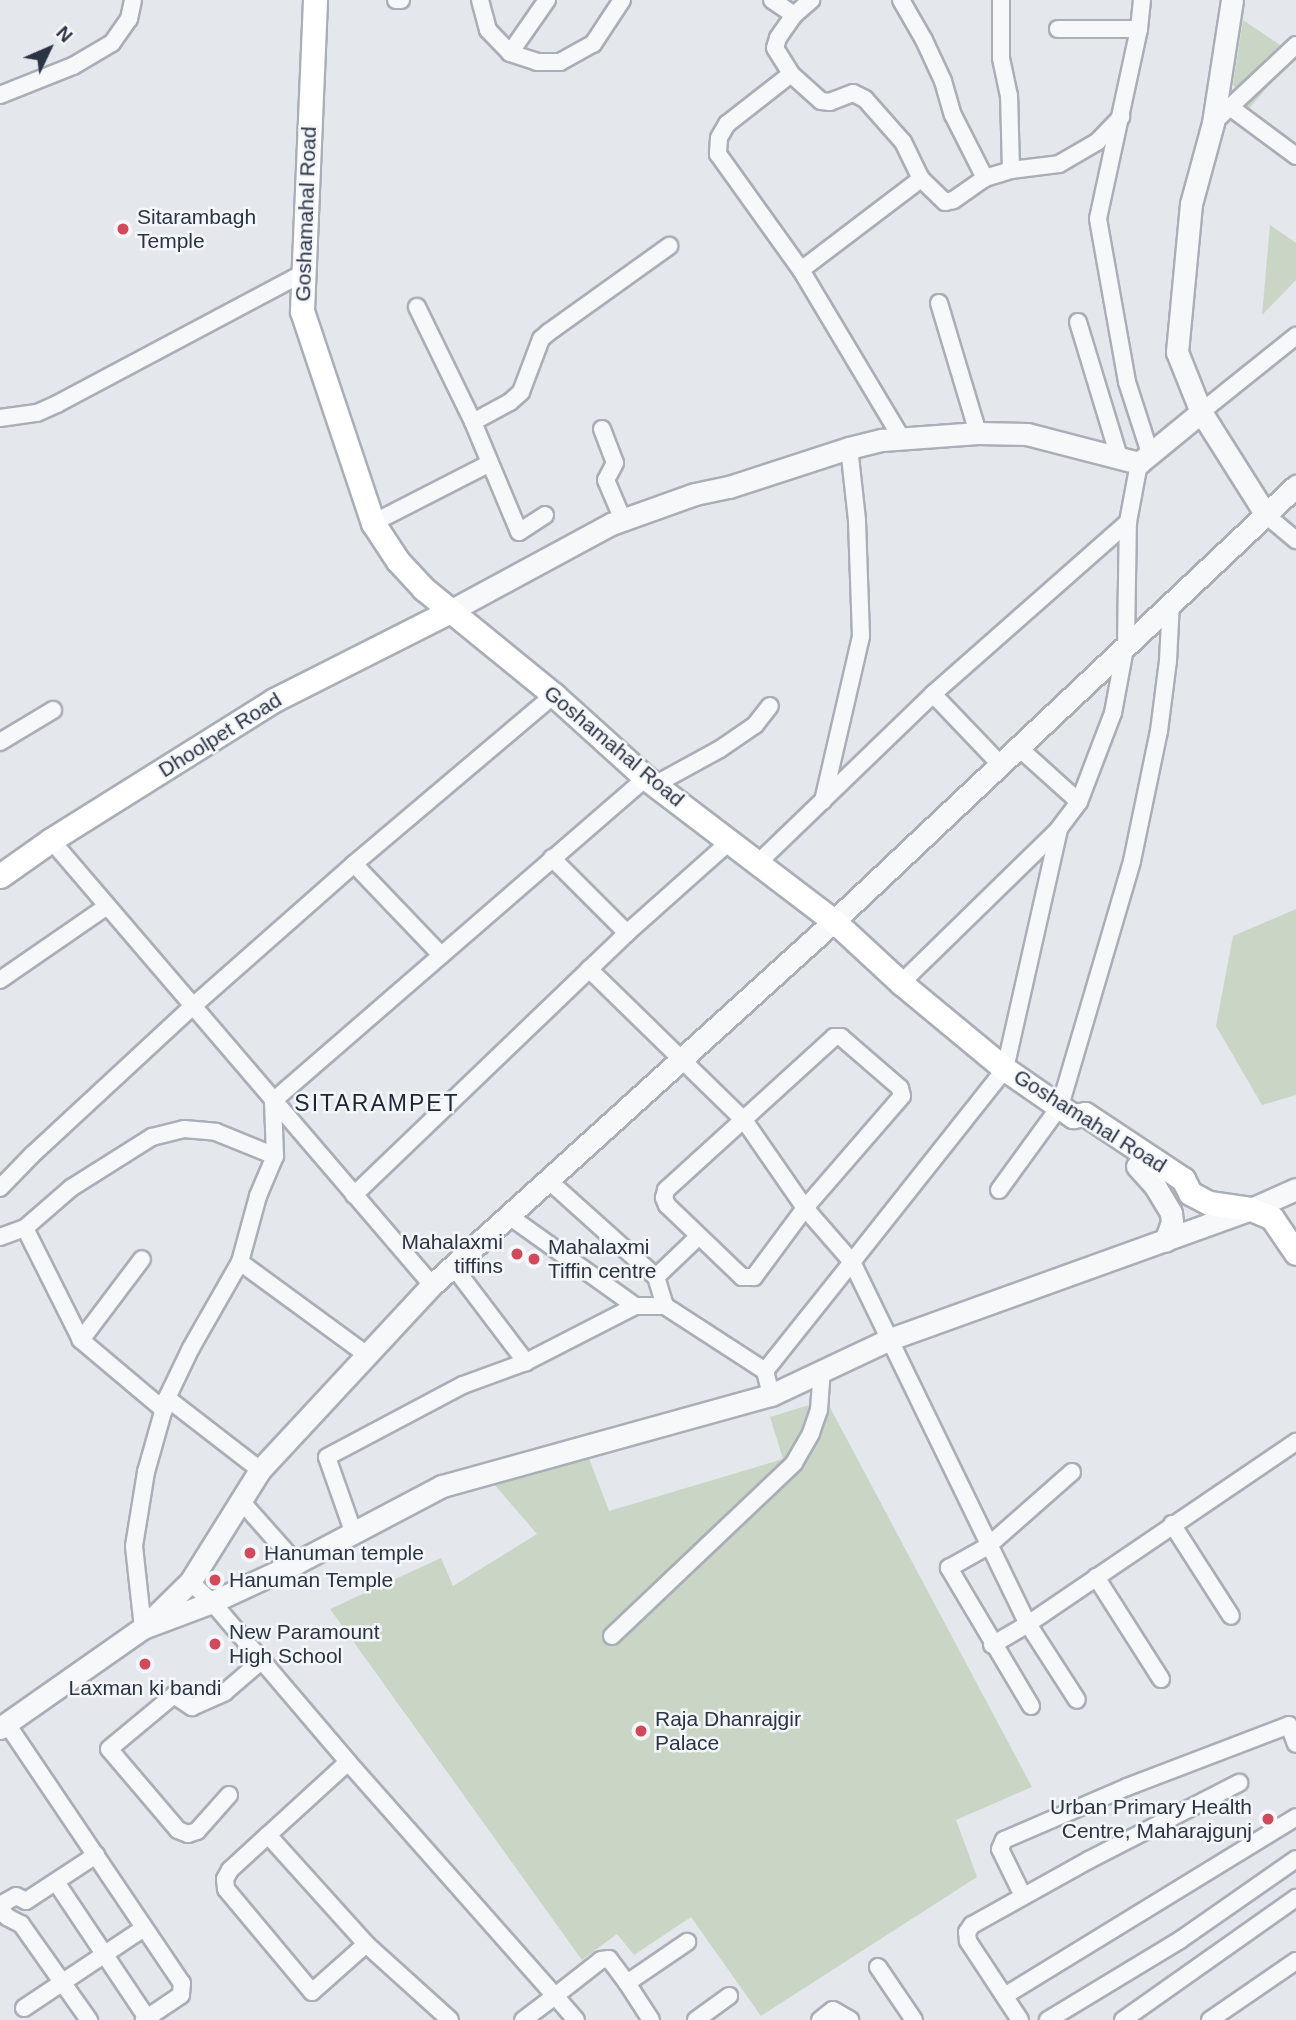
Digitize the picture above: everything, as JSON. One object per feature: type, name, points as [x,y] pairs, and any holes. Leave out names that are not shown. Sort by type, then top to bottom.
[{"type":"main road","name":"Goshamahal Road","points":[[315,0],[302,311],[373,523],[398,561],[450,611],[554,695],[651,781],[728,843],[834,921],[901,983],[1005,1069],[1066,1111],[1085,1114],[1182,1179],[1190,1193],[1209,1203],[1251,1209],[1272,1219],[1296,1253]]},
{"type":"main road","name":"Dhoolpet Road","points":[[0,876],[51,840],[274,700],[450,611]]},
{"type":"main road","points":[[1066,1111],[1077,1126],[1175,1192],[1190,1193]]},
{"type":"street","points":[[0,95],[72,66],[112,43],[129,19],[133,0]]},
{"type":"street","points":[[480,0],[488,30],[510,53],[537,62],[560,62],[593,44],[622,0]]},
{"type":"street","points":[[510,53],[547,0]]},
{"type":"street","points":[[772,0],[794,15]]},
{"type":"street","points":[[811,0],[794,15],[778,38],[775,48],[791,74],[821,101],[830,102],[853,93],[865,99],[908,148],[921,179],[945,202],[953,200],[985,178],[1011,170],[1059,164],[1097,142],[1121,116]]},
{"type":"street","points":[[901,0],[924,40],[943,81],[953,116],[985,178]]},
{"type":"street","points":[[1001,0],[1001,58],[1009,96],[1011,170]]},
{"type":"street","points":[[901,983],[1059,829],[1079,802],[1113,713],[1126,643],[1128,522],[1136,458],[1127,382],[1098,219],[1139,29],[1142,0]]},
{"type":"street","points":[[1232,0],[1213,123],[1191,204],[1177,352],[1201,412],[1266,515],[1296,540]]},
{"type":"street","points":[[1058,29],[1139,29]]},
{"type":"street","points":[[1213,123],[1296,45]]},
{"type":"street","points":[[791,74],[727,124],[719,138],[718,154],[801,271],[902,439]]},
{"type":"street","points":[[1230,107],[1296,156]]},
{"type":"street","points":[[801,271],[921,179]]},
{"type":"street","points":[[473,422],[510,402],[521,392],[541,339],[669,246]]},
{"type":"street","points":[[0,418],[37,413],[57,404],[303,273]]},
{"type":"street","points":[[939,303],[978,433]]},
{"type":"street","points":[[417,307],[473,422],[519,532],[545,515]]},
{"type":"street","points":[[1078,322],[1136,458]]},
{"type":"street","points":[[450,611],[623,520],[695,494],[729,487],[849,448],[902,439],[978,433],[1027,434],[1136,458],[1201,412],[1296,336]]},
{"type":"street","points":[[602,429],[615,463],[606,480],[623,520]]},
{"type":"street","points":[[823,802],[860,636],[857,520],[849,448]]},
{"type":"street","points":[[373,523],[490,463]]},
{"type":"street","points":[[56,1882],[145,2019],[181,1995],[184,1989],[96,1855],[3,1726],[143,1628],[191,1582],[260,1470],[432,1285],[834,921],[1126,643],[1296,486]]},
{"type":"street","points":[[758,863],[933,694],[1128,522]]},
{"type":"street","points":[[999,1190],[1066,1111],[1132,860],[1150,780],[1168,661],[1171,601]]},
{"type":"street","points":[[933,694],[1000,764]]},
{"type":"street","points":[[3,1178],[354,864],[554,695]]},
{"type":"street","points":[[273,1101],[552,858],[651,781],[720,749],[755,725],[770,706]]},
{"type":"street","points":[[0,742],[53,710]]},
{"type":"street","points":[[1018,747],[1079,802]]},
{"type":"street","points":[[765,1371],[1005,1069],[1059,829]]},
{"type":"street","points":[[51,840],[432,1285]]},
{"type":"street","points":[[354,1195],[627,933],[728,843]]},
{"type":"street","points":[[552,858],[627,933]]},
{"type":"street","points":[[354,864],[441,955]]},
{"type":"street","points":[[0,980],[106,907]]},
{"type":"street","points":[[589,969],[683,1057],[744,1120],[805,1208],[852,1262],[1028,1624],[1077,1700]]},
{"type":"street","points":[[834,1037],[841,1037],[900,1088],[902,1096],[899,1103],[805,1208],[754,1277],[749,1280],[741,1278],[667,1205],[664,1198],[666,1190],[834,1037]]},
{"type":"street","points":[[143,1628],[134,1546],[146,1472],[165,1404],[191,1348],[240,1262],[258,1196],[275,1156],[273,1101]]},
{"type":"street","points":[[0,1237],[26,1227],[71,1188],[152,1138],[184,1129],[216,1132],[275,1156]]},
{"type":"street","points":[[1137,1166],[1155,1186],[1171,1213],[1172,1222],[1165,1241]]},
{"type":"street","points":[[548,1180],[656,1277],[665,1306]]},
{"type":"street","points":[[143,1628],[212,1602],[296,1563],[442,1486],[771,1395],[890,1339],[1165,1241],[1296,1189]]},
{"type":"street","points":[[509,1216],[635,1306]]},
{"type":"street","points":[[26,1227],[81,1340],[165,1404],[260,1470]]},
{"type":"street","points":[[656,1277],[699,1236]]},
{"type":"street","points":[[81,1340],[142,1259]]},
{"type":"street","points":[[240,1262],[367,1355]]},
{"type":"street","points":[[453,1266],[526,1362]]},
{"type":"street","points":[[353,1531],[327,1457],[463,1385],[526,1362],[635,1306],[665,1306],[765,1371],[771,1395]]},
{"type":"street","points":[[612,1636],[794,1463],[811,1433],[819,1410],[822,1371]]},
{"type":"street","points":[[992,1645],[1028,1624],[1296,1442]]},
{"type":"street","points":[[1031,1706],[992,1645],[949,1568],[988,1546],[1073,1472]]},
{"type":"street","points":[[241,1501],[296,1563]]},
{"type":"street","points":[[1172,1524],[1231,1616]]},
{"type":"street","points":[[1096,1577],[1161,1679]]},
{"type":"street","points":[[191,1582],[212,1602],[348,1762],[576,2020]]},
{"type":"street","points":[[229,1795],[197,1831],[188,1834],[178,1830],[109,1749],[174,1695],[192,1707],[225,1692],[261,1661]]},
{"type":"street","points":[[1023,1896],[1000,1849],[1004,1840],[1127,1787],[1289,1725],[1296,1744]]},
{"type":"street","points":[[348,1762],[230,1870],[225,1879],[226,1889],[312,1992],[366,1944]]},
{"type":"street","points":[[1020,2020],[968,1941],[967,1932],[972,1926],[1023,1896],[1239,1783]]},
{"type":"street","points":[[1006,1995],[1296,1817]]},
{"type":"street","points":[[268,1835],[366,1944],[450,2020]]},
{"type":"street","points":[[89,2020],[22,1924],[7,1917],[0,1907],[16,1896],[26,1901],[96,1855]]},
{"type":"street","points":[[1048,2020],[1180,1940],[1296,1859]]},
{"type":"street","points":[[1123,2020],[1296,1898]]},
{"type":"street","points":[[24,2008],[144,1928]]},
{"type":"street","points":[[627,1983],[687,1941]]},
{"type":"street","points":[[523,2020],[601,1960],[609,1959],[651,2020]]},
{"type":"street","points":[[1210,2020],[1296,1961]]},
{"type":"street","points":[[878,1967],[914,2020]]},
{"type":"street","points":[[696,2020],[729,1996]]},
{"type":"street","points":[[820,2020],[833,2010],[850,2020]]},
{"type":"green space","points":[[1243,20],[1295,55],[1247,111],[1233,84]]},
{"type":"green space","points":[[1270,225],[1296,243],[1296,280],[1262,315]]},
{"type":"green space","points":[[1296,909],[1296,1095],[1262,1105],[1216,1026],[1233,936]]},
{"type":"green space","points":[[826,1400],[1032,1787],[956,1820],[977,1877],[761,2016],[691,1917],[634,1955],[617,1934],[582,1960],[330,1609],[441,1558],[453,1586],[537,1534],[493,1483],[587,1453],[609,1511],[783,1459],[770,1417]]},
{"type":"place","name":"Sitarambagh Temple","points":[[123,229]]},
{"type":"place","name":"Mahalaxmi tiffins","points":[[517,1254]]},
{"type":"place","name":"Mahalaxmi Tiffin centre","points":[[534,1259]]},
{"type":"place","name":"Hanuman temple","points":[[250,1553]]},
{"type":"place","name":"Hanuman Temple","points":[[215,1580]]},
{"type":"place","name":"New Paramount High School","points":[[215,1644]]},
{"type":"place","name":"Laxman ki bandi","points":[[145,1664]]},
{"type":"place","name":"Raja Dhanrajgir Palace","points":[[641,1731]]},
{"type":"place","name":"Urban Primary Health Centre, Maharajgunj","points":[[1268,1819]]},
{"type":"district","name":"SITARAMPET","points":[[377,1103]]}]
